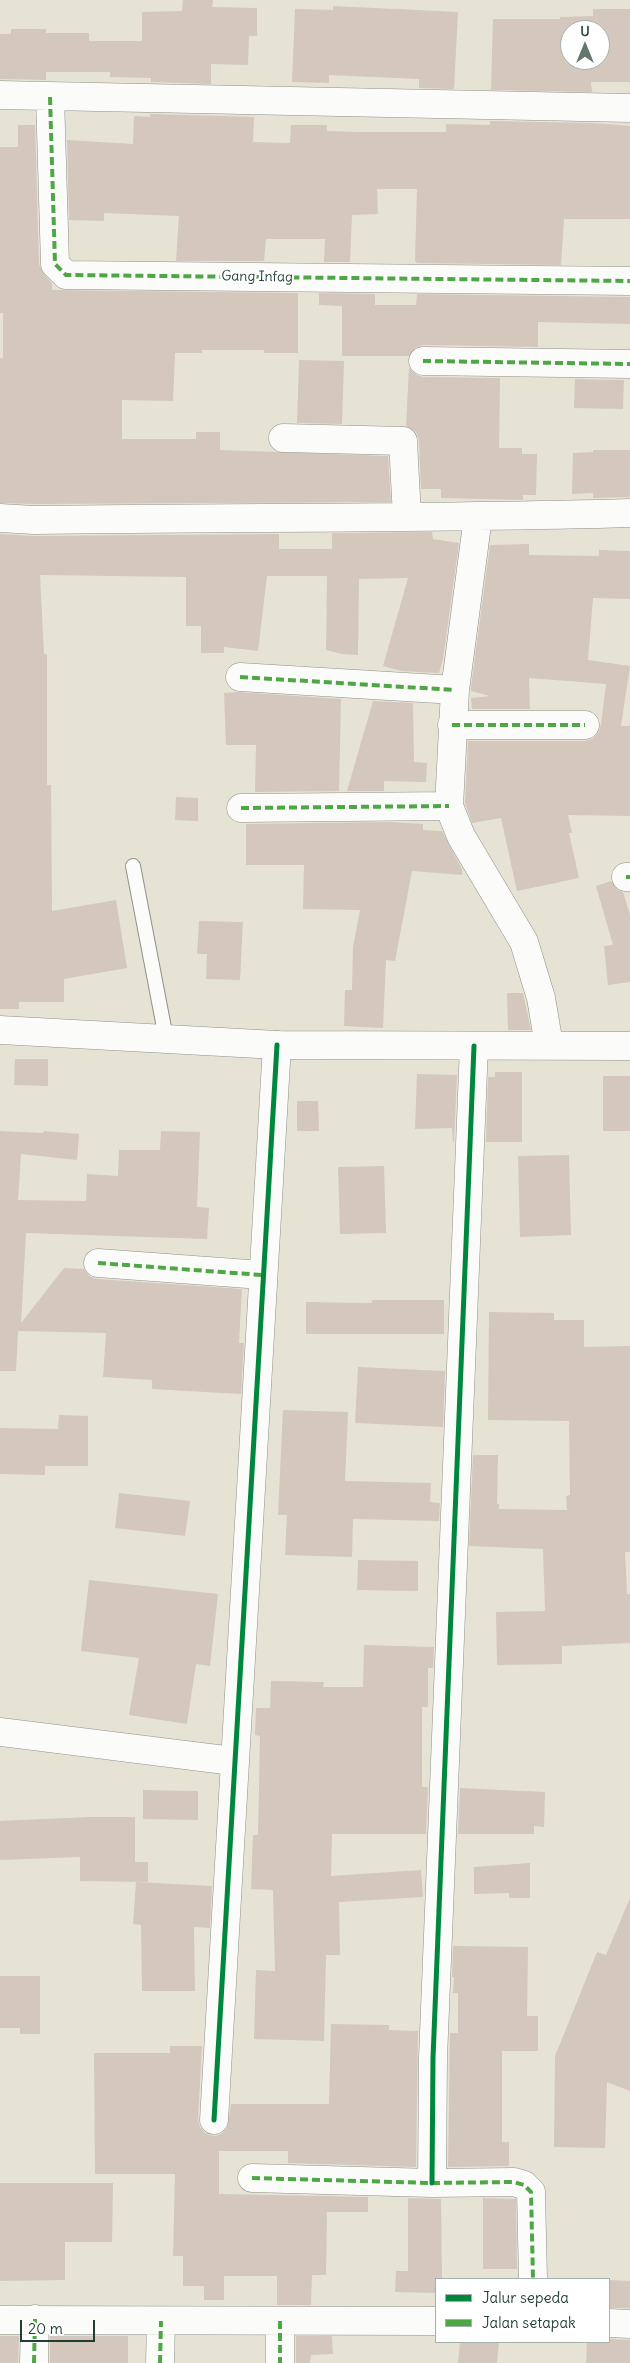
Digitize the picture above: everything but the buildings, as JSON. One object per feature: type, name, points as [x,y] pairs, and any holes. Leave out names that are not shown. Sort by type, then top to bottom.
[{"type":"street","points":[[0,95],[630,108]]},
{"type":"street","name":"Gang Infag","points":[[50,97],[55,264],[66,275],[630,281]]},
{"type":"street","points":[[423,361],[630,364]]},
{"type":"street","points":[[283,438],[403,441],[407,517]]},
{"type":"street","points":[[0,518],[44,520],[478,518],[630,513]]},
{"type":"street","points":[[478,518],[455,690],[449,806],[461,836],[524,942],[541,998],[549,1045]]},
{"type":"street","points":[[240,677],[455,690]]},
{"type":"street","points":[[452,725],[585,725]]},
{"type":"street","points":[[241,808],[449,806]]},
{"type":"street","points":[[0,1030],[277,1045],[630,1046]]},
{"type":"street","points":[[214,2120],[233,1761],[277,1045]]},
{"type":"street","points":[[432,2184],[433,2058],[474,1046]]},
{"type":"street","points":[[98,1263],[262,1275]]},
{"type":"street","points":[[0,1732],[233,1761]]},
{"type":"street","points":[[252,2178],[432,2184],[514,2182],[524,2185],[531,2192],[533,2278]]},
{"type":"street","points":[[34,2363],[35,2319]]},
{"type":"street","points":[[0,2320],[435,2321]]},
{"type":"street","points":[[160,2363],[161,2321]]},
{"type":"street","points":[[280,2321],[280,2363]]},
{"type":"street","points":[[610,2323],[630,2324]]},
{"type":"lane","points":[[133,866],[166,1038]]},
{"type":"marked path","points":[[50,97],[55,264],[66,275],[630,281]]},
{"type":"marked path","points":[[423,361],[630,364]]},
{"type":"marked path","points":[[240,677],[455,690]]},
{"type":"marked path","points":[[452,725],[585,725]]},
{"type":"marked path","points":[[241,808],[449,806]]},
{"type":"marked path","points":[[98,1263],[262,1275]]},
{"type":"marked path","points":[[252,2178],[432,2183],[514,2182],[524,2185],[531,2192],[533,2278]]},
{"type":"marked path","points":[[34,2363],[35,2319]]},
{"type":"marked path","points":[[160,2363],[161,2321]]},
{"type":"marked path","points":[[280,2321],[280,2363]]},
{"type":"cycle path","points":[[214,2120],[277,1045]]},
{"type":"cycle path","points":[[432,2183],[433,2058],[474,1046]]}]
